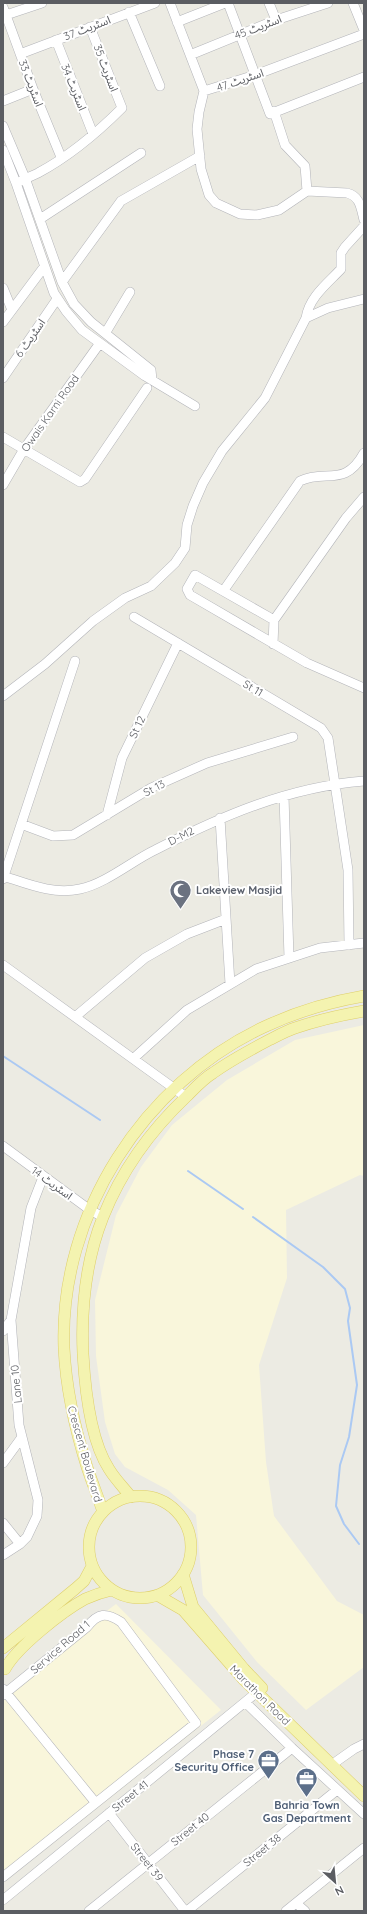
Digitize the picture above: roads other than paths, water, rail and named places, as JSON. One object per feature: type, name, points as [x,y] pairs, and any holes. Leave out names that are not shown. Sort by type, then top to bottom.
[{"type":"main road","name":"Crescent Boulevard","points":[[103,1512],[87,1467],[71,1405],[64,1348],[64,1321],[70,1275],[77,1246],[90,1210],[105,1179],[127,1143],[147,1118],[175,1088],[213,1057],[263,1028],[308,1009],[364,996]]},
{"type":"main road","name":"Crescent Boulevard","points":[[131,1497],[108,1468],[89,1413],[84,1380],[84,1303],[88,1272],[103,1217],[134,1157],[148,1139],[186,1097],[212,1073],[293,1028],[343,1014],[364,1011]]},
{"type":"main road","points":[[131,1497],[150,1498],[168,1505],[178,1514],[185,1524],[190,1537],[190,1550],[188,1562],[183,1574],[172,1587],[158,1595],[134,1598],[112,1590],[97,1576],[89,1557],[89,1538],[97,1520],[103,1512],[121,1500],[131,1497]]},
{"type":"main road","points":[[3,1648],[84,1581],[92,1566]]},
{"type":"main road","name":"Marathon Road","points":[[183,1574],[193,1607],[244,1669],[364,1786]]},
{"type":"main road","points":[[4,1669],[14,1655],[61,1616],[85,1599],[112,1590]]},
{"type":"main road","name":"Marathon Road","points":[[158,1595],[183,1610],[256,1693],[364,1796]]},
{"type":"street","points":[[5,11],[42,3]]},
{"type":"street","name":"اسٹریٹ 37","points":[[20,54],[155,3]]},
{"type":"street","name":"اسٹریٹ 47","points":[[170,3],[204,91],[255,75],[364,34]]},
{"type":"street","points":[[177,22],[227,3],[255,75],[285,145],[305,166],[307,191]]},
{"type":"street","points":[[269,3],[276,20]]},
{"type":"street","name":"اسٹریٹ 45","points":[[190,55],[312,5],[328,3]]},
{"type":"street","points":[[353,3],[364,30]]},
{"type":"street","name":"اسٹریٹ 33","points":[[5,11],[33,89],[61,157]]},
{"type":"street","points":[[129,12],[160,86]]},
{"type":"street","name":"اسٹریٹ 35","points":[[90,27],[122,108],[93,134]]},
{"type":"street","name":"اسٹریٹ 34","points":[[56,40],[93,134]]},
{"type":"street","points":[[272,112],[364,77]]},
{"type":"street","points":[[3,101],[33,89]]},
{"type":"street","points":[[204,91],[198,123],[202,175],[209,195],[216,203],[233,211],[257,215],[274,212],[307,191],[318,190],[352,194],[358,199],[364,220]]},
{"type":"street","points":[[3,126],[25,178],[62,282],[74,304],[91,322],[106,332],[151,370],[152,380]]},
{"type":"street","points":[[16,183],[38,173],[93,134]]},
{"type":"street","points":[[3,150],[16,183],[44,267],[58,299],[66,311],[82,330],[152,380],[195,406]]},
{"type":"street","points":[[40,219],[141,153]]},
{"type":"street","points":[[62,282],[121,202],[178,171],[200,156]]},
{"type":"street","points":[[3,696],[45,664],[93,621],[125,598],[151,586],[175,563],[185,548],[187,525],[203,483],[222,451],[265,398],[306,318],[307,310],[311,302],[341,269],[341,253],[364,226]]},
{"type":"street","points":[[3,322],[44,267]]},
{"type":"street","points":[[3,288],[12,310]]},
{"type":"street","points":[[106,332],[130,292]]},
{"type":"street","name":"اسٹریٹ 6","points":[[3,378],[58,299]]},
{"type":"street","points":[[306,318],[328,308],[364,299]]},
{"type":"street","name":"Owais Karni Road","points":[[3,485],[24,449],[100,343]]},
{"type":"street","points":[[3,359],[11,365]]},
{"type":"street","points":[[3,438],[80,482],[85,480],[147,388]]},
{"type":"street","points":[[224,590],[300,481],[307,478],[340,475],[350,470],[364,452]]},
{"type":"street","points":[[273,644],[274,620],[346,518],[364,498]]},
{"type":"street","points":[[274,620],[195,574],[187,589],[190,595],[273,644],[307,663],[364,688]]},
{"type":"street","name":"St 11","points":[[134,617],[321,728],[328,738],[348,870],[349,945]]},
{"type":"street","name":"St 12","points":[[107,815],[122,758],[178,643]]},
{"type":"street","points":[[3,877],[75,661]]},
{"type":"street","name":"St 13","points":[[21,824],[53,836],[73,835],[151,788],[208,763],[293,736]]},
{"type":"street","name":"D-M2","points":[[3,877],[41,888],[63,891],[81,889],[101,881],[141,856],[220,818],[270,799],[336,784],[364,781]]},
{"type":"street","points":[[284,796],[289,958]]},
{"type":"street","points":[[220,818],[230,984]]},
{"type":"street","points":[[75,1017],[145,958],[187,934],[226,919]]},
{"type":"street","points":[[134,1058],[187,1010],[256,969],[320,948],[364,943]]},
{"type":"street","points":[[3,965],[134,1058],[186,1097]]},
{"type":"street","name":"اسٹریٹ 14","points":[[3,1146],[43,1177],[90,1210],[103,1217]]},
{"type":"street","name":"Lane 10","points":[[3,1555],[20,1544],[27,1537],[37,1516],[38,1500],[19,1425],[11,1320],[31,1208],[43,1177]]},
{"type":"street","points":[[3,1331],[11,1320]]},
{"type":"street","points":[[3,1463],[22,1437]]},
{"type":"street","points":[[3,1523],[20,1544]]},
{"type":"street","name":"Service Road 1","points":[[4,1692],[87,1626],[93,1619],[103,1614],[113,1616],[121,1622],[196,1723],[95,1802]]},
{"type":"street","points":[[3,1877],[95,1802],[4,1692]]},
{"type":"street","name":"Street 41","points":[[3,1900],[256,1693]]},
{"type":"street","points":[[245,1702],[292,1748],[364,1814]]},
{"type":"street","points":[[337,1761],[364,1744]]},
{"type":"street","name":"Street 40","points":[[89,1911],[292,1748]]},
{"type":"street","name":"Street 38","points":[[186,1911],[337,1790]]},
{"type":"street","name":"Street 39","points":[[109,1813],[186,1911]]},
{"type":"street","points":[[286,1911],[364,1848]]},
{"type":"street","points":[[296,1903],[305,1911]]},
{"type":"waterway","points":[[3,1056],[100,1120]]},
{"type":"waterway","points":[[188,1171],[243,1209]]},
{"type":"waterway","points":[[253,1217],[323,1267],[345,1289],[350,1308],[348,1321],[357,1385],[349,1437],[340,1465],[336,1506],[344,1524],[359,1544]]},
{"type":"place","name":"Lakeview Masjid","points":[[181,910]]},
{"type":"place","name":"Phase 7 Security Office","points":[[269,1780]]},
{"type":"place","name":"Bahria Town Gas Department","points":[[307,1798]]}]
